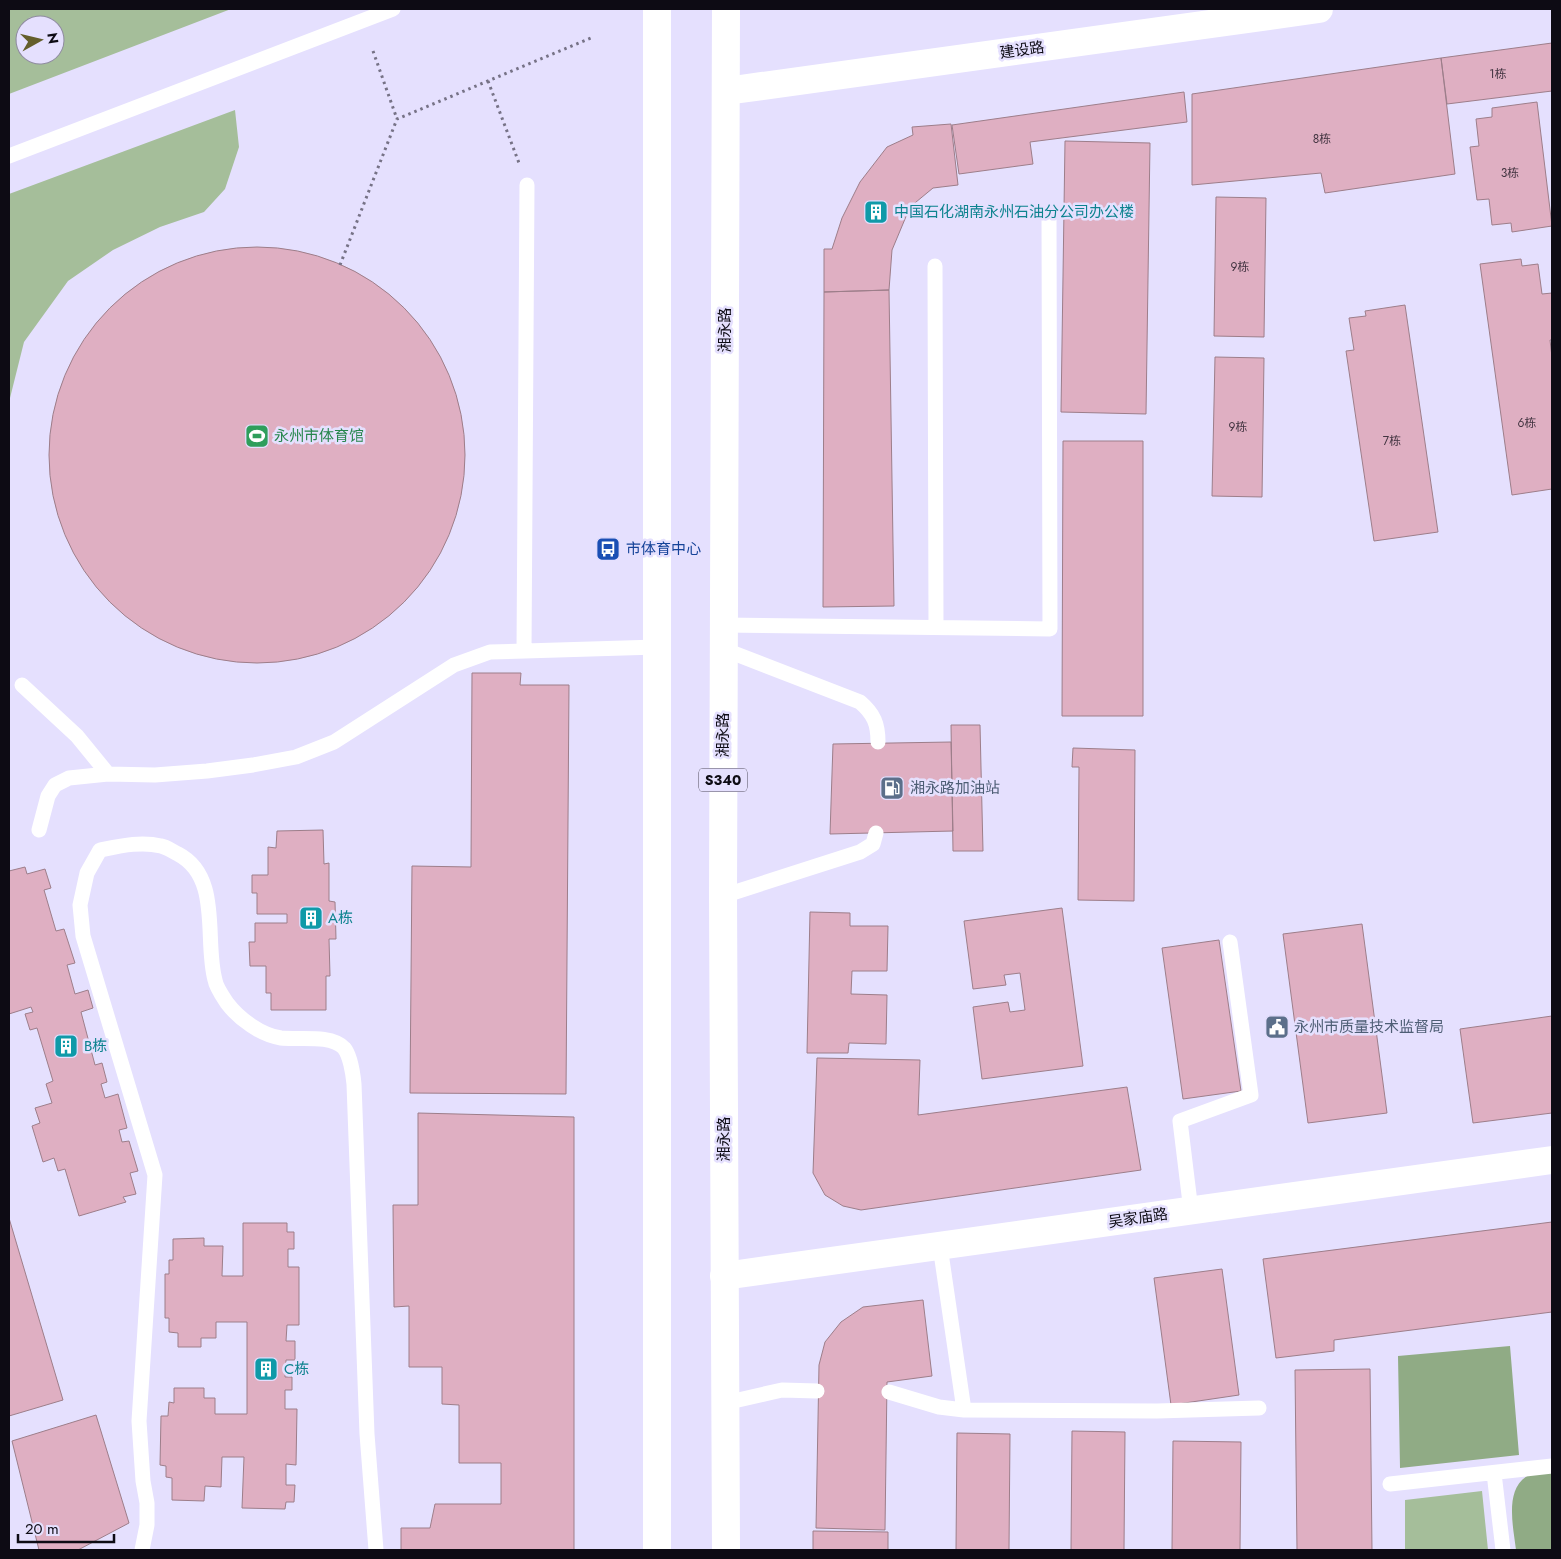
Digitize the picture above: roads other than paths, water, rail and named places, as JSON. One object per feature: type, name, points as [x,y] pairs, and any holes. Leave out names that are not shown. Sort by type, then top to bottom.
[{"type":"main road","points":[[657,9],[658,1550]]},
{"type":"main road","name":"湘永路","points":[[726,9],[723,637],[726,1550]]},
{"type":"main road","name":"建设路","points":[[726,91],[1319,9]]},
{"type":"main road","name":"吴家庙路","points":[[724,1276],[1552,1160]]},
{"type":"lane","points":[[9,156],[393,9]]},
{"type":"lane","points":[[524,652],[527,185]]},
{"type":"lane","points":[[723,637],[936,627],[1050,629],[1049,213]]},
{"type":"lane","points":[[935,266],[936,627]]},
{"type":"lane","points":[[723,637],[860,702],[870,711],[876,723],[878,742]]},
{"type":"lane","points":[[39,830],[48,796],[55,785],[69,778],[108,774],[155,775],[207,771],[296,757],[334,742],[454,665],[490,652],[658,647]]},
{"type":"lane","points":[[22,685],[77,736],[108,774]]},
{"type":"lane","points":[[723,896],[860,852],[872,844],[876,833]]},
{"type":"lane","points":[[142,1550],[147,1526],[147,1503],[143,1481],[139,1421],[155,1176],[83,936],[80,905],[87,873],[100,850],[129,844],[162,846],[189,860],[201,877],[209,903],[211,954],[215,981],[227,1002],[240,1017],[258,1029],[279,1038],[326,1039],[343,1047],[350,1063],[354,1084],[367,1434],[376,1550]]},
{"type":"lane","points":[[1191,1211],[1180,1121],[1251,1095],[1230,942]]},
{"type":"lane","points":[[940,1246],[964,1410]]},
{"type":"lane","points":[[725,1403],[782,1390],[817,1391]]},
{"type":"lane","points":[[888,1392],[939,1407],[964,1410],[1157,1412],[1259,1408]]},
{"type":"lane","points":[[1390,1484],[1552,1466]]},
{"type":"lane","points":[[1494,1473],[1503,1550]]},
{"type":"place","name":"中国石化湖南永州石油分公司办公楼","points":[[876,212]]},
{"type":"place","name":"永州市体育馆","points":[[257,436]]},
{"type":"place","name":"市体育中心","points":[[608,549]]},
{"type":"place","name":"湘永路加油站","points":[[892,788]]},
{"type":"place","name":"A栋","points":[[311,918]]},
{"type":"place","name":"永州市质量技术监督局","points":[[1277,1027]]},
{"type":"place","name":"B栋","points":[[66,1046]]},
{"type":"place","name":"C栋","points":[[266,1369]]}]
